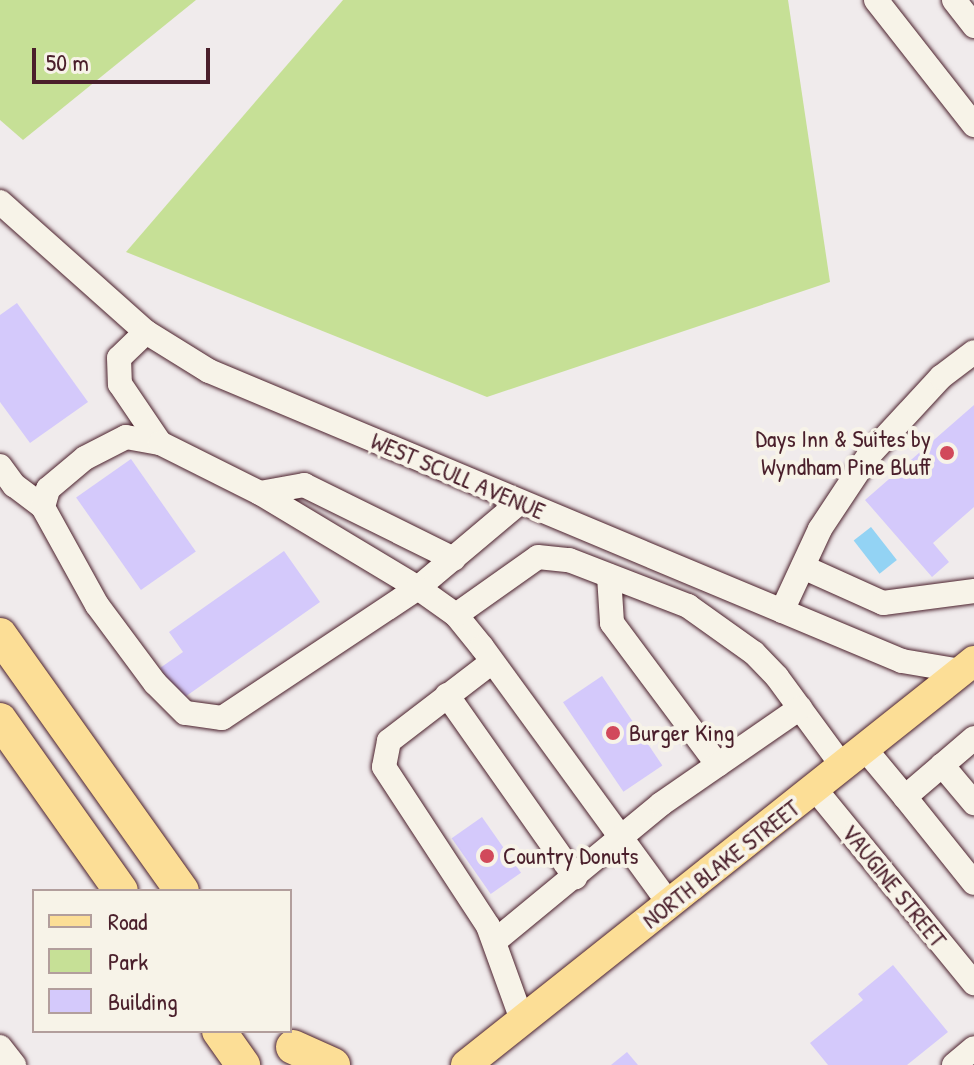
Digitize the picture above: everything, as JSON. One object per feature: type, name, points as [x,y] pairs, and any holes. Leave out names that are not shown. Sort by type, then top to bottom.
[{"type":"highway","points":[[0,635],[181,889]]},
{"type":"highway","points":[[0,720],[120,889]]},
{"type":"highway","points":[[220,1033],[243,1065]]},
{"type":"highway","points":[[294,1048],[333,1065]]},
{"type":"main road","name":"NORTH BLAKE STREET","points":[[466,1065],[969,668]]},
{"type":"street","points":[[876,0],[974,125]]},
{"type":"street","points":[[954,0],[974,26]]},
{"type":"street","name":"WEST SCULL AVENUE","points":[[0,202],[146,332],[209,371],[902,661],[969,668]]},
{"type":"street","points":[[146,332],[119,358],[120,384],[160,443]]},
{"type":"street","points":[[782,611],[820,529],[869,455],[941,377],[974,352]]},
{"type":"street","points":[[43,507],[48,489],[85,458],[126,437],[160,443],[260,493],[418,588],[456,615],[670,905]]},
{"type":"street","points":[[0,466],[14,485],[43,507],[97,605],[155,683],[185,713],[222,718],[418,588],[520,502]]},
{"type":"street","points":[[260,493],[304,485],[454,559]]},
{"type":"street","points":[[456,615],[538,557],[569,560],[688,606],[754,653],[800,708],[854,758],[905,797],[974,883]]},
{"type":"street","points":[[803,567],[883,603],[974,591]]},
{"type":"street","points":[[609,576],[612,623],[718,765]]},
{"type":"street","points":[[492,662],[389,741],[384,767],[495,941],[522,1020]]},
{"type":"street","points":[[447,695],[575,877]]},
{"type":"street","points":[[495,941],[622,841],[661,804],[800,708]]},
{"type":"street","points":[[905,797],[974,738]]},
{"type":"street","points":[[942,765],[974,803]]},
{"type":"street","name":"VAUGINE STREET","points":[[815,789],[972,977]]},
{"type":"street","points":[[0,1047],[14,1065]]},
{"type":"street","points":[[954,1065],[974,1048]]},
{"type":"green space","points":[[0,0],[196,0],[23,140],[0,120]]},
{"type":"green space","points":[[343,0],[788,0],[830,282],[487,397],[126,252]]},
{"type":"water","points":[[871,527],[897,560],[880,574],[854,541]]},
{"type":"building","points":[[17,303],[88,402],[30,443],[0,402],[0,315]]},
{"type":"building","name":"Days Inn & Suites by Wyndham Pine Bluff","points":[[974,405],[974,507],[933,543],[949,562],[932,577],[865,500]]},
{"type":"building","points":[[131,459],[196,552],[141,590],[76,497]]},
{"type":"building","points":[[284,551],[320,602],[182,699],[160,668],[183,652],[169,632]]},
{"type":"building","name":"Burger King","points":[[602,676],[662,766],[623,792],[563,702]]},
{"type":"building","name":"Country Donuts","points":[[482,817],[521,873],[491,894],[452,838]]},
{"type":"building","points":[[893,965],[948,1032],[907,1065],[828,1065],[810,1043],[863,1000],[858,994]]},
{"type":"building","points":[[627,1052],[638,1065],[611,1065]]},
{"type":"place","name":"Days Inn & Suites by Wyndham Pine Bluff","points":[[947,453]]},
{"type":"place","name":"Burger King","points":[[613,733]]},
{"type":"place","name":"Country Donuts","points":[[487,856]]}]
